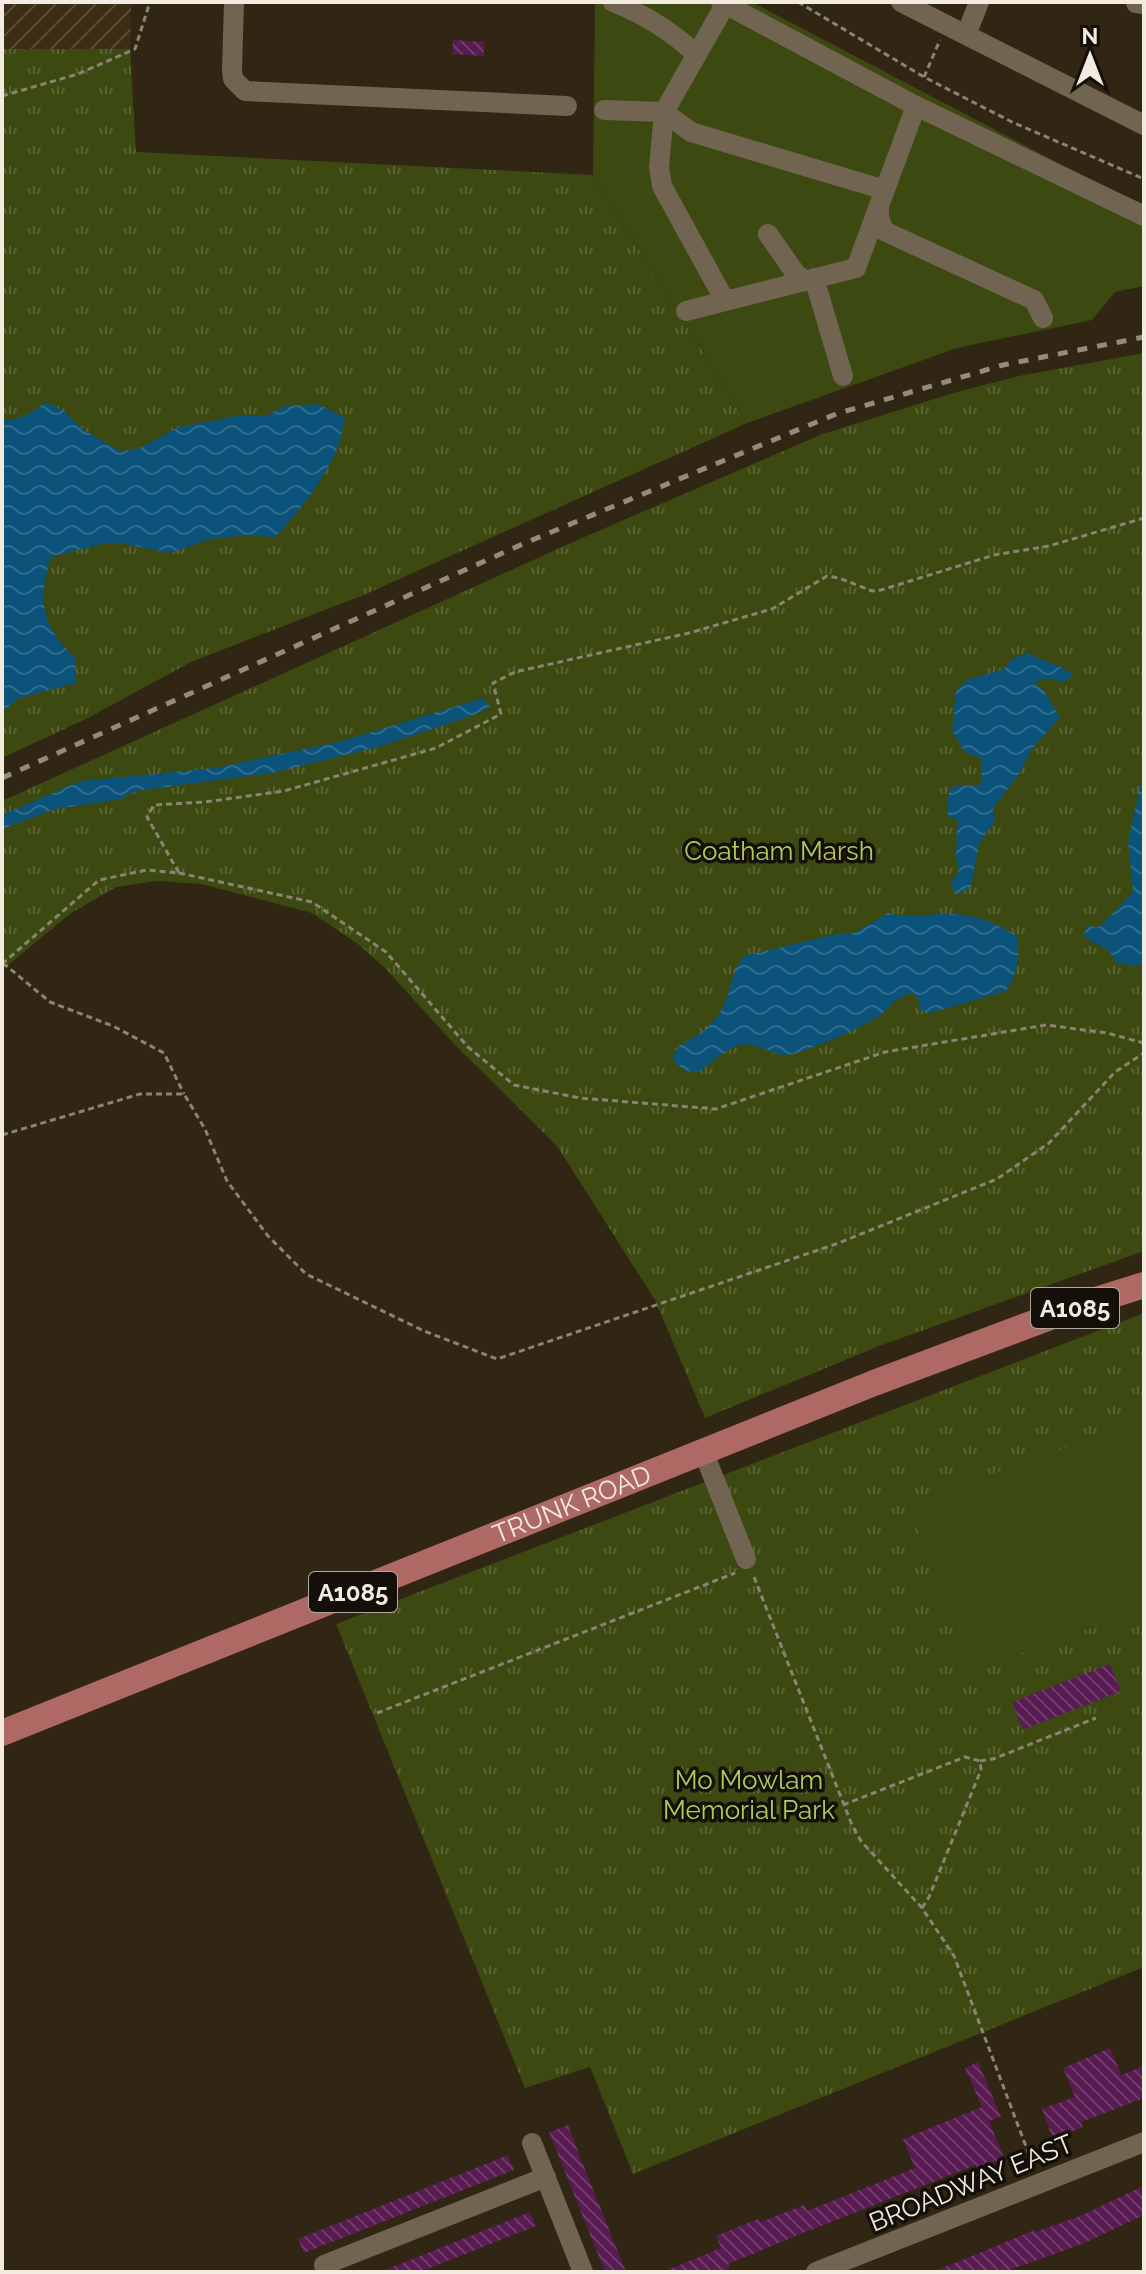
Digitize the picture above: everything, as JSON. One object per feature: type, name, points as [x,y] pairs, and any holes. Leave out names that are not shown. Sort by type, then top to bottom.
[{"type":"main road","name":"TRUNK ROAD","points":[[2,1733],[889,1378],[1090,1302],[1144,1285]]},
{"type":"street","points":[[234,2],[233,79],[245,91],[567,106]]},
{"type":"street","points":[[613,2],[632,9],[674,34],[696,54]]},
{"type":"street","points":[[966,35],[979,2]]},
{"type":"street","points":[[724,299],[662,186],[659,167],[664,112],[723,4],[916,106],[1144,216]]},
{"type":"street","points":[[915,5],[946,25],[1144,125]]},
{"type":"street","points":[[686,311],[856,268],[916,106]]},
{"type":"street","points":[[604,110],[664,112],[691,132],[882,198]]},
{"type":"street","points":[[882,198],[879,217],[884,231],[1034,300],[1043,318]]},
{"type":"street","points":[[768,234],[796,274],[810,279]]},
{"type":"street","points":[[810,279],[843,376]]},
{"type":"street","points":[[703,1451],[748,1563]]},
{"type":"street","name":"BROADWAY EAST","points":[[816,2272],[1144,2142]]},
{"type":"street","points":[[532,2143],[583,2272]]},
{"type":"street","points":[[324,2265],[546,2177]]},
{"type":"path","points":[[2,96],[78,74],[135,49],[150,2]]},
{"type":"path","points":[[798,2],[924,77],[1012,122],[1144,179]]},
{"type":"path","points":[[924,77],[946,25]]},
{"type":"path","points":[[179,873],[147,817],[154,805],[205,802],[284,791],[436,748],[501,714],[493,683],[515,672],[689,633],[772,609],[827,576],[872,591],[881,590],[994,555],[1049,546],[1144,518]]},
{"type":"path","points":[[1144,1043],[1107,1033],[1046,1025],[885,1052],[716,1109],[580,1098],[514,1085],[468,1047],[386,952],[312,902],[179,873],[147,870],[99,880],[2,963],[50,1002],[113,1026],[164,1053],[205,1129],[227,1181],[268,1236],[306,1274],[424,1331],[497,1359],[836,1244],[997,1179],[1049,1143],[1115,1072],[1144,1053]]},
{"type":"path","points":[[2,1135],[140,1094],[184,1094]]},
{"type":"path","points":[[377,1713],[748,1563],[843,1805],[861,1841],[922,1908],[954,1956],[1040,2183]]},
{"type":"path","points":[[843,1805],[965,1757],[980,1761],[993,1759],[1096,1718]]},
{"type":"path","points":[[922,1908],[981,1770],[980,1761]]},
{"type":"shaded area","points":[[2,2],[131,2],[130,49],[2,49]]},
{"type":"green space","points":[[595,2],[752,2],[1110,190],[1144,204],[1144,286],[1115,292],[1092,320],[957,348],[747,423],[593,175]]},
{"type":"green space","points":[[2,49],[130,49],[136,152],[593,175],[747,423],[366,594],[191,662],[88,718],[2,758]]},
{"type":"green space","name":"Coatham Marsh","points":[[1144,353],[1144,1251],[879,1346],[705,1418],[655,1300],[557,1146],[455,1045],[386,969],[358,944],[312,913],[201,884],[157,881],[116,887],[71,913],[2,970],[2,801],[573,542],[820,435],[953,393],[1019,376]]},
{"type":"green space","name":"Mo Mowlam Memorial Park","points":[[1144,1313],[1144,1967],[633,2174],[590,2067],[525,2088],[336,1624]]},
{"type":"green space","points":[[1144,1419],[1144,1609],[969,1672],[908,1504]]},
{"type":"water","points":[[46,402],[64,411],[84,430],[120,451],[138,449],[179,427],[237,416],[266,416],[285,406],[318,404],[345,418],[332,460],[318,484],[275,537],[247,535],[210,539],[170,553],[125,544],[102,544],[51,557],[44,587],[46,612],[56,636],[76,659],[75,683],[19,698],[2,712],[2,419],[26,415]]},
{"type":"water","points":[[1027,653],[1073,674],[1065,682],[1044,678],[1034,682],[1045,692],[1060,718],[1033,747],[1019,774],[993,808],[995,820],[979,844],[971,887],[955,895],[951,882],[959,871],[956,857],[957,820],[948,816],[948,796],[953,787],[980,786],[982,772],[981,759],[965,752],[952,731],[956,691],[967,680],[1004,669],[1012,659]]},
{"type":"water","points":[[483,698],[490,707],[378,747],[272,773],[136,791],[121,799],[55,809],[2,829],[2,815],[81,781],[215,768],[342,741]]},
{"type":"water","points":[[1144,768],[1144,965],[1133,966],[1117,963],[1108,950],[1084,937],[1086,926],[1099,927],[1133,892],[1128,842]]},
{"type":"water","points":[[888,913],[905,916],[960,914],[994,924],[1017,936],[1017,965],[1006,991],[930,1013],[919,1010],[914,993],[907,995],[860,1027],[800,1052],[782,1054],[754,1045],[740,1045],[699,1072],[686,1071],[673,1061],[679,1046],[702,1032],[719,1014],[744,956],[837,934],[854,933]]},
{"type":"building","points":[[453,40],[484,42],[484,56],[452,54]]},
{"type":"building","points":[[1110,1664],[1121,1691],[1023,1730],[1012,1702]]},
{"type":"building","points":[[1110,2048],[1121,2075],[1144,2066],[1144,2098],[1081,2122],[1083,2127],[1053,2139],[1042,2109],[1075,2097],[1063,2068]]},
{"type":"building","points":[[978,2062],[1001,2117],[989,2121],[1004,2158],[978,2169],[976,2165],[808,2231],[728,2264],[730,2268],[720,2272],[663,2272],[721,2248],[716,2236],[804,2205],[807,2211],[915,2168],[903,2139],[982,2107],[965,2068]]},
{"type":"building","points":[[568,2125],[626,2272],[605,2272],[549,2132]]},
{"type":"building","points":[[508,2155],[514,2170],[304,2253],[298,2239]]},
{"type":"building","points":[[1141,2187],[1144,2215],[1082,2244],[1004,2272],[933,2272],[1035,2230],[1080,2216]]},
{"type":"building","points":[[530,2212],[536,2226],[420,2272],[380,2272]]},
{"type":"railway","points":[[2,778],[525,543],[836,414],[1003,365],[1144,337]]}]
